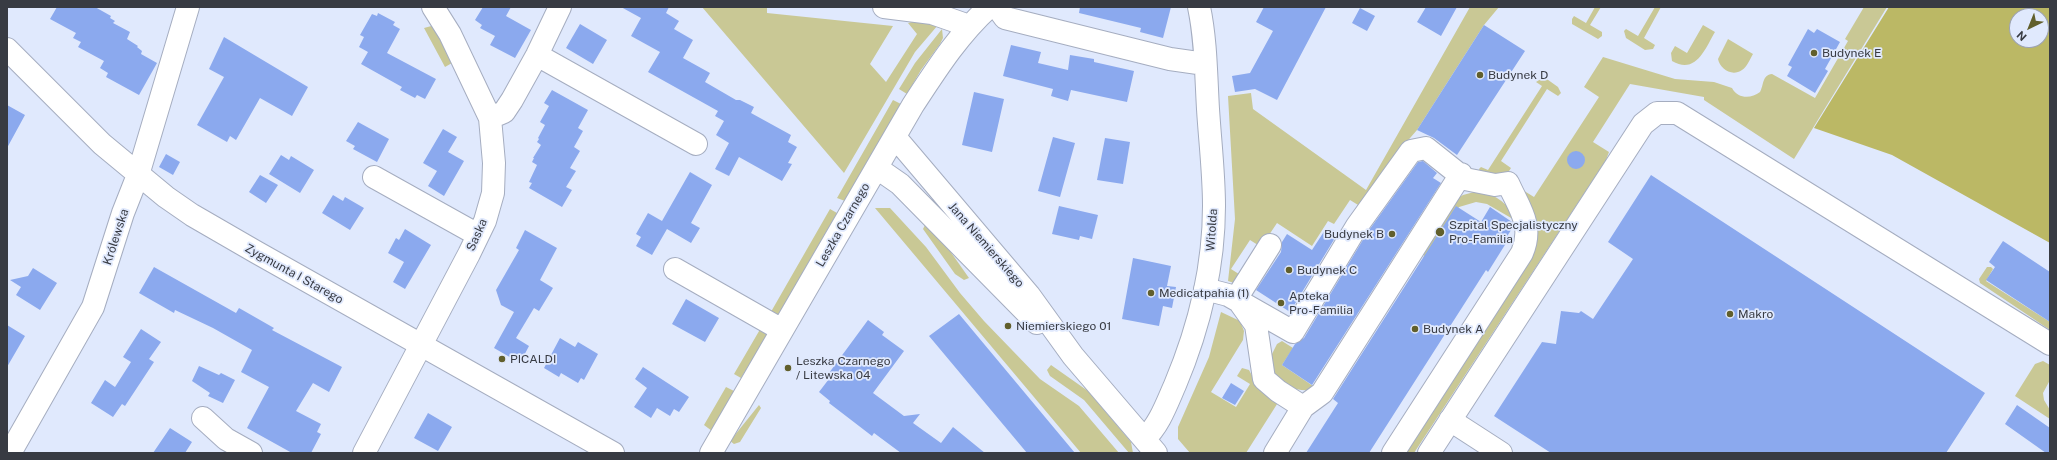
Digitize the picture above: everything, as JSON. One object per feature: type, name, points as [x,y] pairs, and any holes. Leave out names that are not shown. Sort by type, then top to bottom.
[{"type":"street","name":"Królewska","points":[[10,453],[93,307],[122,213],[138,175],[188,7]]},
{"type":"street","name":"Saska","points":[[364,453],[422,345],[485,221],[493,193],[494,163],[490,118],[459,53],[434,7]]},
{"type":"street","points":[[490,118],[504,112],[537,55],[560,7]]},
{"type":"street","points":[[884,7],[932,12],[969,26]]},
{"type":"street","name":"Leszka Czarnego","points":[[710,453],[876,168],[934,72],[969,26],[989,7]]},
{"type":"street","points":[[997,7],[1004,18],[1170,59],[1205,64]]},
{"type":"street","name":"Witolda","points":[[1152,449],[1152,432],[1190,348],[1205,289],[1212,246],[1214,205],[1205,64],[1199,7]]},
{"type":"street","name":"Zygmunta I Starego","points":[[7,49],[102,144],[166,197],[222,233],[613,453]]},
{"type":"street","points":[[537,55],[696,144]]},
{"type":"street","points":[[1429,453],[1643,124],[1657,112],[1676,113],[2050,344]]},
{"type":"street","name":"Jana Niemierskiego","points":[[895,137],[1029,295],[1073,356],[1152,449]]},
{"type":"street","points":[[1261,363],[1274,342],[1293,332],[1356,226],[1411,151],[1426,148],[1465,179],[1478,183],[1495,185],[1508,183],[1528,228],[1527,241],[1522,253],[1393,453]]},
{"type":"street","name":"Jana Niemierskiego","points":[[876,168],[900,184],[1024,311],[1073,356]]},
{"type":"street","points":[[1274,453],[1303,408],[1322,393],[1460,174]]},
{"type":"street","points":[[374,177],[478,235]]},
{"type":"street","points":[[1236,299],[1270,245]]},
{"type":"street","points":[[674,269],[782,330]]},
{"type":"street","points":[[1205,289],[1221,292],[1236,299],[1293,332]]},
{"type":"street","points":[[1236,299],[1246,310],[1256,325],[1264,379],[1278,391],[1303,408]]},
{"type":"street","points":[[203,418],[221,446],[251,453]]},
{"type":"street","points":[[1450,420],[1501,453]]},
{"type":"shaded area","points":[[702,7],[767,7],[767,13],[893,26],[870,64],[886,82],[917,34],[908,23],[920,20],[938,25],[915,52],[844,173]]},
{"type":"shaded area","points":[[1470,7],[1499,7],[1484,25],[1417,130],[1398,152],[1363,208],[1350,200],[1334,224],[1328,221],[1312,246],[1277,223],[1261,247],[1250,240],[1231,269],[1242,276],[1234,283],[1228,281],[1235,219],[1228,96],[1251,93],[1253,109],[1366,190]]},
{"type":"shaded area","points":[[1595,7],[1601,7],[1590,25],[1602,32],[1602,36],[1598,39],[1572,24],[1572,19],[1574,16],[1586,23]]},
{"type":"shaded area","points":[[1655,7],[1661,7],[1644,38],[1655,45],[1653,49],[1645,50],[1626,38],[1624,31],[1626,29],[1638,36]]},
{"type":"shaded area","points":[[1864,7],[1887,7],[1794,159],[1704,100],[1704,97],[1630,84],[1593,142],[1609,152],[1606,160],[1414,453],[1399,453],[1527,253],[1521,189],[1534,197],[1599,97],[1584,87],[1603,57],[1675,79],[1714,82],[1732,88],[1735,92],[1745,97],[1753,96],[1760,92],[1766,76],[1772,74],[1815,98],[1848,41],[1845,39]]},
{"type":"shaded area","points":[[1889,7],[2050,7],[2050,243],[1892,155],[1814,128]]},
{"type":"shaded area","points":[[435,25],[452,63],[445,67],[424,28]]},
{"type":"shaded area","points":[[1703,25],[1715,32],[1699,58],[1687,65],[1672,61],[1671,53],[1675,46],[1687,53]]},
{"type":"shaded area","points":[[942,29],[943,38],[940,44],[921,70],[907,94],[899,89],[915,63]]},
{"type":"shaded area","points":[[1728,39],[1753,54],[1742,70],[1734,73],[1724,69],[1719,63],[1718,59]]},
{"type":"shaded area","points":[[1544,77],[1558,87],[1561,93],[1558,96],[1547,89],[1501,161],[1511,168],[1508,172],[1498,176],[1481,176],[1479,169],[1481,167],[1488,170],[1542,86],[1536,82]]},
{"type":"shaded area","points":[[893,100],[901,104],[845,201],[837,198]]},
{"type":"shaded area","points":[[1478,191],[1485,192],[1502,201],[1511,210],[1518,222],[1487,204],[1476,202],[1459,207],[1423,261],[1426,241],[1449,204],[1463,195]]},
{"type":"shaded area","points":[[875,208],[890,208],[926,247],[960,293],[984,321],[1040,379],[1079,406],[1119,453],[1081,453]]},
{"type":"shaded area","points":[[830,209],[837,213],[776,319],[768,317]]},
{"type":"shaded area","points":[[926,223],[938,234],[969,278],[964,280],[955,274],[923,229]]},
{"type":"shaded area","points":[[1987,267],[1991,267],[1993,269],[1986,281],[2050,322],[2050,330],[1980,283],[1979,279]]},
{"type":"shaded area","points":[[1221,312],[1240,321],[1244,331],[1243,340],[1211,392],[1236,407],[1250,384],[1237,376],[1242,368],[1249,370],[1257,385],[1279,401],[1246,453],[1190,453],[1178,439],[1178,427],[1209,357]]},
{"type":"shaded area","points":[[762,326],[770,330],[741,378],[734,374]]},
{"type":"shaded area","points":[[1282,341],[1293,348],[1282,365],[1313,386],[1309,390],[1299,390],[1285,385],[1274,373],[1269,360],[1277,344]]},
{"type":"shaded area","points":[[2043,361],[2050,365],[2050,380],[2043,393],[2044,400],[2050,410],[2050,419],[2015,396],[2035,364]]},
{"type":"shaded area","points":[[1051,365],[1088,391],[1131,442],[1133,453],[1129,453],[1084,400],[1050,376],[1047,370]]},
{"type":"shaded area","points":[[726,387],[734,391],[712,431],[704,425]]},
{"type":"shaded area","points":[[759,405],[761,408],[740,442],[734,444],[730,441]]},
{"type":"building","points":[[57,7],[95,7],[111,16],[110,18],[115,21],[113,23],[130,32],[127,39],[138,46],[137,47],[142,51],[141,54],[157,63],[139,95],[106,77],[108,73],[100,68],[104,61],[78,47],[81,42],[73,38],[76,33],[50,19]]},
{"type":"building","points":[[483,7],[511,7],[506,16],[531,30],[515,58],[490,45],[495,36],[480,28],[482,25],[475,20]]},
{"type":"building","points":[[621,7],[669,7],[666,13],[679,21],[674,29],[693,40],[683,58],[710,73],[705,82],[736,100],[740,100],[754,107],[751,113],[791,135],[788,142],[797,147],[788,163],[792,164],[782,181],[739,157],[729,176],[715,169],[729,143],[716,135],[724,121],[715,116],[718,111],[648,72],[660,52],[631,36],[641,18]]},
{"type":"building","points":[[1080,7],[1171,7],[1163,38],[1140,32],[1141,28],[1079,13]]},
{"type":"building","points":[[1264,7],[1326,7],[1277,100],[1255,89],[1235,92],[1232,76],[1250,73],[1273,31],[1256,22]]},
{"type":"building","points":[[1426,7],[1457,7],[1441,36],[1417,22]]},
{"type":"building","points":[[1360,8],[1375,16],[1367,31],[1352,23]]},
{"type":"building","points":[[378,13],[395,22],[393,25],[400,29],[387,53],[436,79],[425,99],[417,95],[415,98],[400,90],[402,87],[361,64],[368,52],[359,47],[364,37],[360,35],[372,14],[377,16]]},
{"type":"building","points":[[580,24],[607,40],[593,64],[566,48]]},
{"type":"building","name":"Budynek D","points":[[1484,25],[1525,51],[1457,155],[1434,138],[1417,130]]},
{"type":"building","name":"Budynek E","points":[[1808,29],[1814,33],[1817,29],[1840,42],[1825,69],[1828,71],[1815,93],[1787,76],[1792,67],[1788,65]]},
{"type":"building","points":[[224,37],[308,87],[292,116],[260,98],[236,140],[230,136],[227,142],[197,125],[224,77],[209,69]]},
{"type":"building","points":[[1011,45],[1041,52],[1038,63],[1068,70],[1070,55],[1094,59],[1094,62],[1134,71],[1127,102],[1071,90],[1068,101],[1051,96],[1053,89],[1003,76]]},
{"type":"building","points":[[552,90],[588,110],[578,128],[583,131],[574,147],[580,151],[570,168],[576,171],[566,187],[572,190],[562,207],[529,188],[532,183],[529,182],[537,165],[532,162],[533,158],[541,145],[537,142],[539,139],[538,138],[545,125],[540,122],[549,106],[544,103]]},
{"type":"building","points":[[974,92],[1004,99],[992,152],[962,145]]},
{"type":"building","points":[[7,105],[25,115],[7,148]]},
{"type":"building","points":[[358,122],[389,139],[377,162],[353,149],[355,146],[346,141]]},
{"type":"building","points":[[443,129],[457,137],[448,152],[464,161],[444,196],[428,186],[437,171],[423,163]]},
{"type":"building","points":[[1053,137],[1075,143],[1060,197],[1038,191]]},
{"type":"building","points":[[1105,138],[1130,142],[1123,184],[1097,180]]},
{"type":"building","points":[[1576,151],[1582,154],[1585,160],[1582,166],[1576,169],[1570,166],[1567,160],[1570,154]]},
{"type":"building","points":[[166,154],[180,162],[173,175],[159,167]]},
{"type":"building","points":[[281,155],[289,160],[291,156],[314,170],[300,193],[269,174]]},
{"type":"building","name":"Budynek B","points":[[1423,161],[1437,173],[1433,178],[1441,183],[1312,385],[1282,365],[1295,344],[1304,338],[1367,233],[1418,162]]},
{"type":"building","points":[[690,172],[712,185],[691,223],[700,228],[691,243],[667,229],[652,255],[636,246],[641,237],[636,234],[648,213],[662,221]]},
{"type":"building","points":[[260,175],[278,185],[266,203],[249,192]]},
{"type":"building","name":"Makro","points":[[1651,175],[1985,393],[1946,453],[1551,453],[1494,416],[1542,342],[1556,344],[1561,311],[1579,313],[1581,311],[1593,319],[1633,259],[1608,242]]},
{"type":"building","points":[[333,195],[343,201],[345,197],[364,208],[350,230],[322,213]]},
{"type":"building","points":[[1059,206],[1098,215],[1092,239],[1080,236],[1079,240],[1052,234]]},
{"type":"building","name":"Budynek A","points":[[1456,206],[1481,222],[1490,207],[1512,222],[1513,227],[1506,238],[1508,240],[1488,272],[1486,270],[1369,453],[1306,453],[1338,403],[1333,399]]},
{"type":"building","points":[[405,229],[431,245],[405,289],[393,282],[404,262],[388,253],[396,238],[399,240]]},
{"type":"building","points":[[525,230],[557,248],[540,280],[553,288],[539,311],[534,308],[516,338],[529,346],[520,363],[494,348],[514,312],[501,305],[496,290],[519,250],[516,248]]},
{"type":"building","name":"Budynek C","points":[[1325,230],[1331,233],[1333,230],[1338,233],[1290,312],[1256,290],[1281,252],[1282,242],[1287,234],[1312,250]]},
{"type":"building","points":[[2003,241],[2050,272],[2050,322],[1986,280],[1995,267],[1989,262]]},
{"type":"building","name":"Medicatpahia (1)","points":[[1133,258],[1171,266],[1167,286],[1176,287],[1172,308],[1163,306],[1159,326],[1122,319]]},
{"type":"building","points":[[154,267],[236,313],[239,308],[274,328],[272,330],[342,367],[329,392],[313,383],[296,411],[321,424],[317,432],[321,434],[311,453],[292,453],[247,428],[269,387],[241,372],[252,350],[213,328],[175,310],[174,313],[139,293]]},
{"type":"building","points":[[33,268],[57,283],[40,310],[16,295],[21,287],[10,280],[28,276]]},
{"type":"building","points":[[686,299],[719,318],[705,342],[672,324]]},
{"type":"building","points":[[959,314],[1075,453],[1027,453],[929,336]]},
{"type":"building","points":[[868,320],[884,332],[882,335],[904,351],[873,393],[904,416],[920,414],[913,423],[941,443],[953,427],[985,453],[901,453],[874,433],[872,436],[829,403],[830,401],[819,392],[832,375],[829,373]]},
{"type":"building","points":[[7,325],[25,336],[7,367]]},
{"type":"building","points":[[141,329],[161,342],[149,359],[154,362],[125,406],[122,404],[113,417],[91,403],[105,380],[115,387],[131,362],[123,357]]},
{"type":"building","points":[[560,338],[575,347],[578,342],[598,354],[584,380],[581,378],[578,383],[561,373],[559,377],[544,368]]},
{"type":"building","points":[[199,366],[219,375],[221,373],[235,380],[223,403],[208,396],[210,393],[192,381]]},
{"type":"building","points":[[643,367],[689,397],[679,412],[674,409],[670,416],[657,408],[651,418],[634,407],[647,388],[635,379]]},
{"type":"building","points":[[1231,383],[1244,391],[1235,405],[1222,398]]},
{"type":"building","points":[[2017,405],[2050,428],[2050,453],[2046,453],[2005,424]]},
{"type":"building","points":[[428,413],[452,427],[438,451],[414,438]]},
{"type":"building","points":[[170,428],[192,442],[185,453],[153,453]]},
{"type":"place","name":"Budynek E","points":[[1814,53]]},
{"type":"place","name":"Budynek D","points":[[1480,75]]},
{"type":"place","name":"Szpital Specjalistyczny Pro-Familia","points":[[1440,232]]},
{"type":"place","name":"Budynek B","points":[[1392,234]]},
{"type":"place","name":"Budynek C","points":[[1289,270]]},
{"type":"place","name":"Medicatpahia (1)","points":[[1151,293]]},
{"type":"place","name":"Apteka Pro-Familia","points":[[1281,303]]},
{"type":"place","name":"Makro","points":[[1730,314]]},
{"type":"place","name":"Niemierskiego 01","points":[[1008,326]]},
{"type":"place","name":"Budynek A","points":[[1415,329]]},
{"type":"place","name":"PICALDI","points":[[502,359]]},
{"type":"place","name":"Leszka Czarnego / Litewska 04","points":[[788,368]]}]
